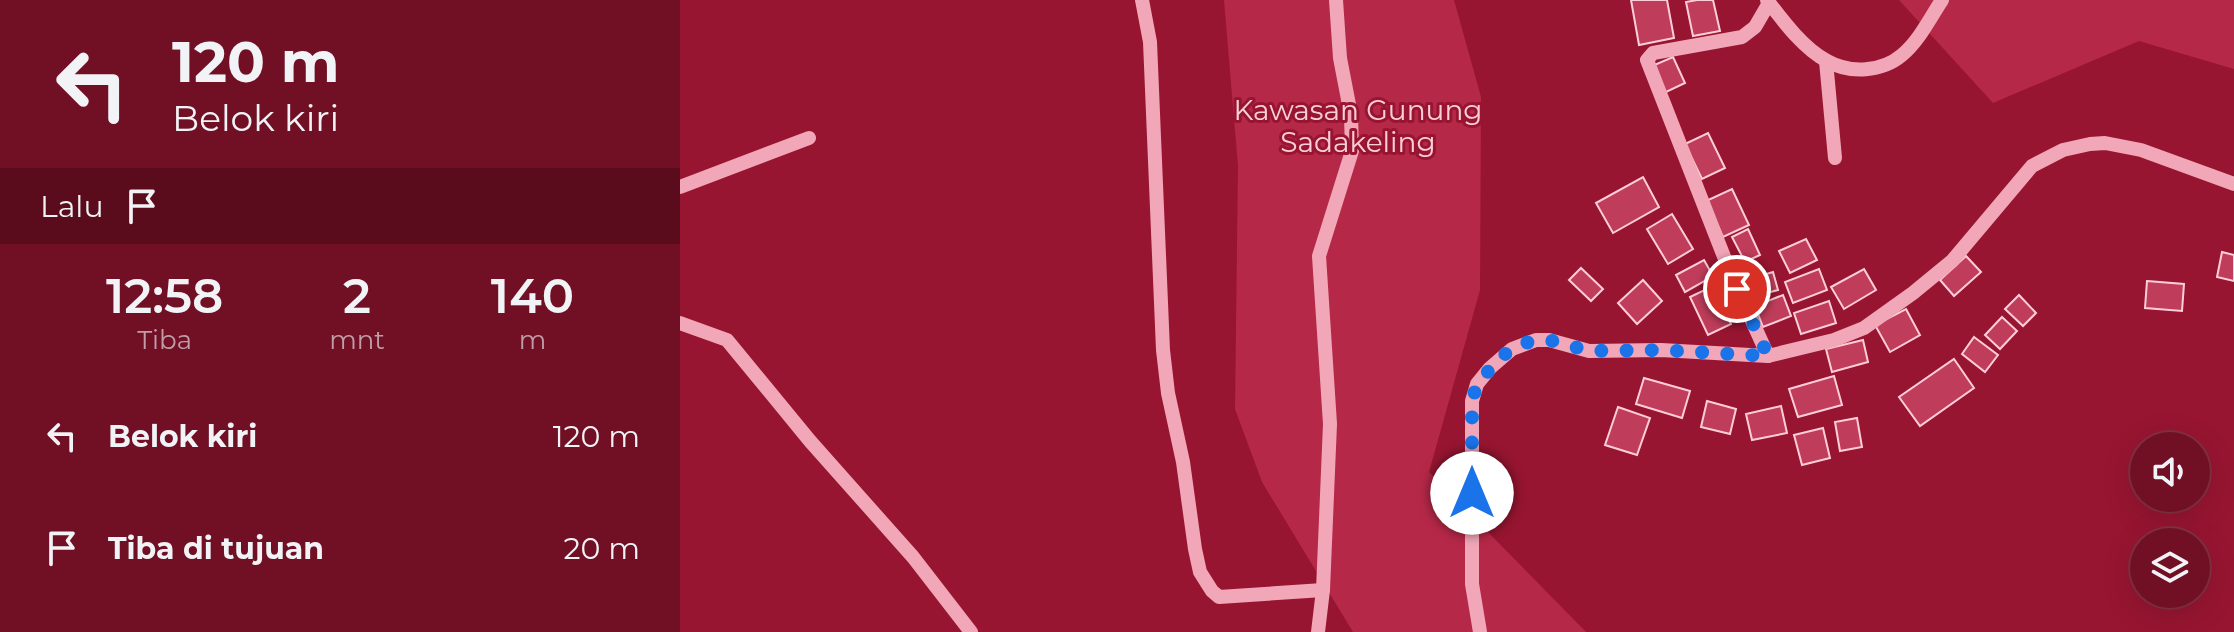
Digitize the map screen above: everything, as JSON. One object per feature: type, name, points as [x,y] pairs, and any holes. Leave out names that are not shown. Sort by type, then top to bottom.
[{"type":"street","points":[[1142,0],[1150,42],[1163,350],[1200,572],[1219,597],[1323,590]]},
{"type":"street","points":[[1318,632],[1323,590],[1330,424],[1319,256],[1352,151],[1351,115],[1340,58],[1336,0]]},
{"type":"street","points":[[1768,356],[1730,272],[1647,60],[1653,53],[1742,37],[1755,27],[1768,2],[1801,40],[1826,61],[1856,70],[1871,69],[1901,57],[1942,0]]},
{"type":"street","points":[[1826,61],[1835,158]]},
{"type":"street","points":[[680,187],[809,138]]},
{"type":"street","points":[[1480,632],[1472,584],[1472,401],[1477,384],[1512,349],[1536,340],[1549,340],[1589,351],[1661,350],[1768,356],[1834,340],[1864,328],[1952,261],[2032,166],[2063,150],[2105,143],[2141,150],[2234,184]]},
{"type":"street","points":[[680,323],[727,340],[810,441],[913,557],[971,632]]},
{"type":"green space","name":"Kawasan Gunung Sadakeling","points":[[1224,0],[1454,0],[1481,97],[1480,290],[1429,472],[1586,632],[1353,632],[1262,482],[1235,409],[1238,166]]},
{"type":"green space","points":[[1899,0],[2234,0],[2234,69],[2139,41],[1993,103]]},
{"type":"building","points":[[1631,0],[1667,0],[1674,38],[1639,45]]},
{"type":"building","points":[[1713,0],[1720,31],[1693,36],[1686,2]]},
{"type":"building","points":[[1673,57],[1685,83],[1664,93],[1652,66]]},
{"type":"building","points":[[1708,133],[1725,168],[1702,179],[1685,144]]},
{"type":"building","points":[[1643,177],[1659,207],[1613,233],[1596,203]]},
{"type":"building","points":[[1732,189],[1749,225],[1723,237],[1706,201]]},
{"type":"building","points":[[1672,214],[1693,249],[1668,264],[1647,229]]},
{"type":"building","points":[[1748,229],[1760,255],[1745,262],[1732,237]]},
{"type":"building","points":[[1806,239],[1817,260],[1790,273],[1779,251]]},
{"type":"building","points":[[2222,252],[2234,255],[2234,281],[2217,277]]},
{"type":"building","points":[[1966,256],[1981,272],[1954,296],[1940,280]]},
{"type":"building","points":[[1704,260],[1713,276],[1685,292],[1676,275]]},
{"type":"building","points":[[1581,268],[1603,289],[1591,301],[1569,280]]},
{"type":"building","points":[[1819,269],[1827,290],[1793,303],[1785,282]]},
{"type":"building","points":[[1864,269],[1876,290],[1844,309],[1831,287]]},
{"type":"building","points":[[1773,272],[1778,290],[1748,298],[1743,281]]},
{"type":"building","points":[[1643,280],[1662,301],[1637,324],[1618,303]]},
{"type":"building","points":[[2147,281],[2184,284],[2182,311],[2145,308]]},
{"type":"building","points":[[1713,286],[1731,324],[1708,335],[1690,297]]},
{"type":"building","points":[[1783,295],[1791,316],[1763,327],[1755,306]]},
{"type":"building","points":[[2019,295],[2036,313],[2023,326],[2005,309]]},
{"type":"building","points":[[1829,301],[1836,323],[1801,334],[1794,313]]},
{"type":"building","points":[[1906,309],[1920,335],[1890,352],[1875,325]]},
{"type":"building","points":[[2002,317],[2017,331],[2000,349],[1985,335]]},
{"type":"building","points":[[1974,337],[1998,355],[1985,372],[1962,354]]},
{"type":"building","points":[[1863,340],[1868,362],[1832,372],[1826,349]]},
{"type":"building","points":[[1954,359],[1974,388],[1920,426],[1899,397]]},
{"type":"building","points":[[1834,376],[1842,405],[1798,417],[1789,389]]},
{"type":"building","points":[[1644,378],[1690,391],[1682,418],[1636,404]]},
{"type":"building","points":[[1707,401],[1736,409],[1730,434],[1701,427]]},
{"type":"building","points":[[1781,406],[1787,433],[1752,440],[1746,414]]},
{"type":"building","points":[[1618,407],[1650,418],[1637,455],[1605,445]]},
{"type":"building","points":[[1857,418],[1862,447],[1840,451],[1835,422]]},
{"type":"building","points":[[1823,428],[1830,458],[1802,465],[1794,435]]},
{"type":"route","points":[[1472,493],[1472,401],[1477,384],[1502,356],[1523,343],[1536,340],[1549,340],[1589,351],[1661,350],[1768,356],[1737,289]]}]
